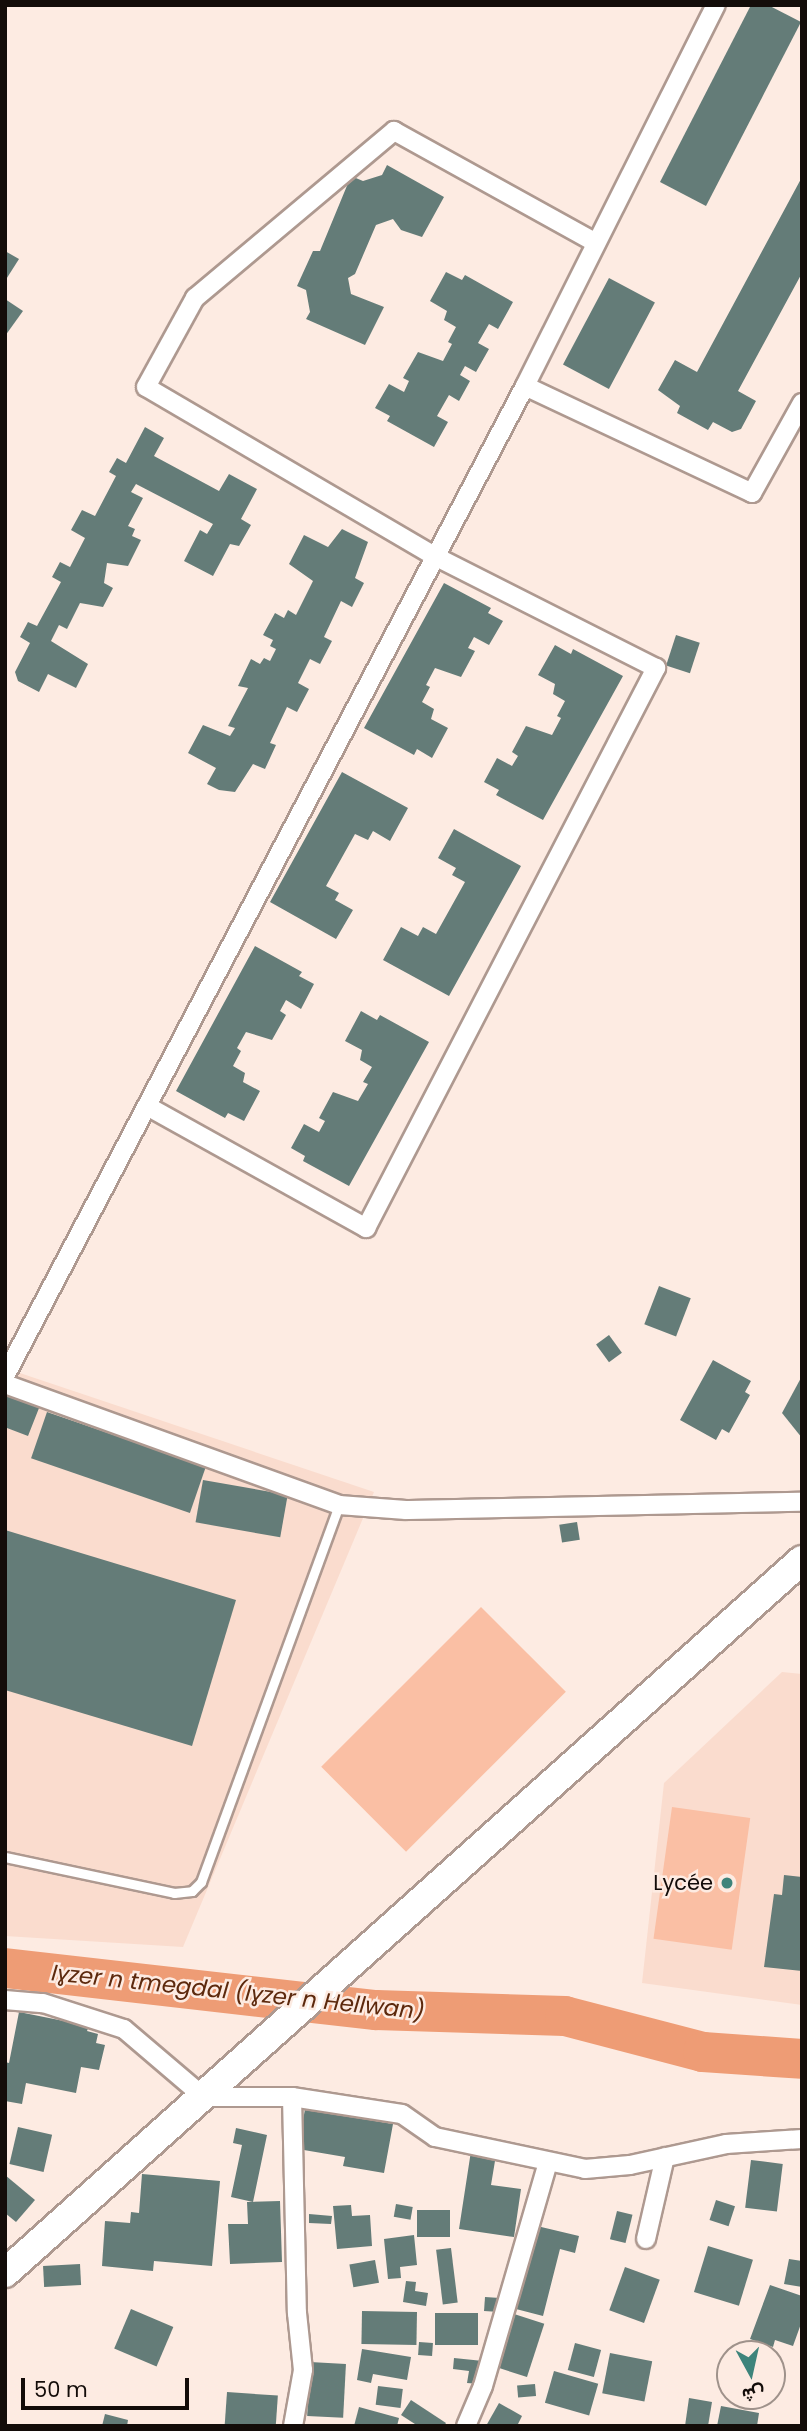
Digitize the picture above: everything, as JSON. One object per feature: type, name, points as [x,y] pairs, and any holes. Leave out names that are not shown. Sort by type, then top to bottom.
[{"type":"main road","points":[[5,2273],[802,1560]]},
{"type":"street","points":[[5,1376],[525,386],[716,5]]},
{"type":"street","points":[[147,1106],[366,1228],[656,668],[436,556],[146,387],[195,298],[394,131],[596,243]]},
{"type":"street","points":[[525,386],[752,493],[802,403]]},
{"type":"street","points":[[5,1384],[339,1505],[406,1510],[802,1502]]},
{"type":"street","points":[[5,2000],[43,2004],[124,2029],[204,2097],[292,2097],[402,2114],[435,2137],[585,2169],[665,2157],[726,2144],[802,2139]]},
{"type":"street","points":[[292,2097],[297,2313],[303,2370],[293,2426]]},
{"type":"street","points":[[646,2239],[665,2157]]},
{"type":"street","points":[[466,2426],[483,2386],[548,2162]]},
{"type":"lane","points":[[5,1857],[174,1893],[192,1891],[201,1882],[339,1505]]},
{"type":"shaded area","points":[[5,1368],[374,1492],[183,1947],[5,1936]]},
{"type":"shaded area","points":[[481,1607],[566,1692],[406,1852],[321,1767]]},
{"type":"shaded area","name":"Lycée","points":[[782,1672],[802,1674],[802,2005],[642,1983],[664,1783]]},
{"type":"shaded area","points":[[672,1807],[750,1818],[732,1950],[653,1939]]},
{"type":"building","points":[[751,5],[768,5],[801,22],[706,206],[660,182]]},
{"type":"building","points":[[387,165],[444,197],[422,237],[401,230],[393,219],[376,225],[355,274],[348,278],[351,294],[384,307],[365,345],[306,319],[310,312],[306,290],[297,286],[313,251],[320,251],[351,176],[363,181],[382,175]]},
{"type":"building","points":[[802,177],[802,273],[738,391],[756,401],[741,429],[732,432],[713,422],[708,430],[677,413],[680,406],[658,390],[675,360],[697,372]]},
{"type":"building","points":[[5,251],[19,259],[5,281]]},
{"type":"building","points":[[446,272],[462,280],[465,275],[513,302],[498,329],[489,324],[478,343],[489,349],[476,372],[465,366],[460,375],[470,381],[459,401],[449,395],[437,416],[448,422],[434,447],[387,421],[390,416],[375,408],[389,384],[404,392],[409,381],[403,378],[418,352],[443,361],[452,344],[448,342],[456,327],[444,320],[447,311],[430,301]]},
{"type":"building","points":[[609,278],[655,302],[609,389],[563,365]]},
{"type":"building","points":[[5,299],[23,311],[5,336]]},
{"type":"building","points":[[145,427],[164,438],[154,456],[219,491],[229,474],[257,489],[241,519],[251,525],[239,546],[230,544],[213,576],[184,561],[200,530],[207,534],[213,524],[136,484],[131,492],[143,498],[128,526],[135,529],[132,536],[141,540],[128,566],[107,563],[104,583],[113,588],[103,607],[80,603],[67,629],[59,625],[51,641],[88,664],[76,688],[48,674],[39,692],[18,681],[15,672],[30,643],[20,637],[28,622],[37,626],[61,582],[52,577],[60,562],[70,567],[85,538],[71,530],[82,510],[95,516],[116,476],[109,472],[117,458],[126,463]]},
{"type":"building","points":[[342,529],[368,542],[355,578],[364,583],[352,607],[341,601],[324,637],[332,641],[320,664],[310,659],[298,683],[309,689],[297,712],[287,707],[270,743],[276,745],[265,769],[253,764],[235,792],[219,790],[207,784],[216,768],[188,753],[203,725],[230,736],[235,728],[228,726],[248,688],[238,686],[251,659],[260,664],[264,658],[270,661],[276,649],[270,646],[273,640],[263,635],[275,613],[284,618],[288,610],[296,615],[313,581],[289,564],[304,535],[328,547]]},
{"type":"building","points":[[444,583],[491,608],[488,613],[503,621],[489,645],[474,637],[468,648],[475,651],[461,677],[435,668],[426,685],[430,687],[422,702],[434,709],[431,719],[448,728],[432,758],[417,749],[414,755],[364,728]]},
{"type":"building","points":[[676,635],[700,643],[690,673],[666,665]]},
{"type":"building","points":[[555,645],[571,654],[573,649],[623,676],[543,820],[496,795],[499,790],[484,782],[497,758],[512,766],[518,756],[512,752],[526,726],[552,735],[561,718],[557,716],[565,701],[553,694],[555,684],[538,675]]},
{"type":"building","points":[[342,772],[408,808],[390,841],[373,831],[368,840],[355,834],[326,886],[339,893],[335,900],[353,910],[336,939],[270,902]]},
{"type":"building","points":[[454,829],[521,866],[449,996],[383,960],[401,927],[418,936],[423,927],[436,934],[465,882],[452,875],[456,868],[438,858]]},
{"type":"building","points":[[255,946],[302,972],[299,976],[314,984],[301,1009],[286,1000],[280,1011],[286,1015],[272,1040],[246,1032],[237,1048],[241,1051],[233,1066],[245,1073],[243,1082],[260,1091],[244,1121],[228,1113],[225,1118],[176,1091]]},
{"type":"building","points":[[361,1011],[377,1020],[380,1015],[429,1042],[349,1186],[303,1161],[305,1156],[291,1148],[304,1124],[319,1132],[325,1121],[319,1118],[333,1092],[358,1101],[368,1084],[363,1082],[372,1067],[360,1060],[362,1050],[345,1041]]},
{"type":"building","points":[[659,1286],[691,1298],[676,1336],[644,1324]]},
{"type":"building","points":[[609,1335],[622,1353],[609,1362],[596,1344]]},
{"type":"building","points":[[713,1360],[751,1381],[745,1392],[750,1395],[729,1433],[722,1429],[716,1440],[680,1420]]},
{"type":"building","points":[[802,1376],[802,1438],[782,1413]]},
{"type":"building","points":[[5,1389],[41,1403],[28,1436],[7,1428],[5,1433]]},
{"type":"building","points":[[47,1412],[206,1467],[190,1513],[31,1458]]},
{"type":"building","points":[[203,1480],[288,1495],[280,1537],[196,1522]]},
{"type":"building","points":[[577,1522],[580,1540],[562,1543],[559,1525]]},
{"type":"building","points":[[5,1530],[236,1600],[192,1746],[5,1690]]},
{"type":"building","points":[[784,1875],[802,1877],[802,1971],[764,1967],[774,1894],[782,1895]]},
{"type":"building","points":[[19,2012],[89,2026],[87,2031],[98,2034],[96,2043],[105,2045],[99,2070],[81,2067],[76,2093],[26,2083],[22,2104],[5,2101],[5,2062],[9,2063]]},
{"type":"building","points":[[305,2109],[393,2124],[384,2173],[343,2166],[345,2157],[298,2149]]},
{"type":"building","points":[[18,2127],[52,2135],[44,2172],[9,2164]]},
{"type":"building","points":[[236,2128],[267,2135],[253,2202],[231,2197],[242,2145],[233,2143]]},
{"type":"building","points":[[471,2151],[496,2155],[491,2185],[521,2189],[514,2237],[459,2229]]},
{"type":"building","points":[[751,2160],[783,2164],[777,2212],[745,2208]]},
{"type":"building","points":[[142,2174],[220,2181],[212,2266],[154,2261],[153,2271],[102,2266],[105,2221],[130,2223],[131,2212],[139,2213]]},
{"type":"building","points":[[5,2175],[35,2200],[16,2222],[5,2213]]},
{"type":"building","points":[[716,2200],[735,2206],[729,2226],[710,2220]]},
{"type":"building","points":[[280,2201],[282,2262],[230,2264],[228,2224],[248,2224],[247,2202]]},
{"type":"building","points":[[396,2204],[413,2207],[410,2220],[394,2217]]},
{"type":"building","points":[[351,2205],[352,2216],[370,2215],[372,2246],[337,2249],[333,2206]]},
{"type":"building","points":[[417,2210],[450,2210],[450,2237],[417,2237]]},
{"type":"building","points":[[617,2211],[633,2215],[626,2243],[610,2239]]},
{"type":"building","points":[[309,2214],[332,2216],[331,2224],[309,2223]]},
{"type":"building","points":[[537,2226],[579,2236],[575,2253],[560,2249],[543,2316],[516,2309]]},
{"type":"building","points":[[414,2235],[417,2265],[400,2267],[401,2278],[388,2279],[384,2239]]},
{"type":"building","points":[[708,2246],[753,2260],[739,2306],[694,2292]]},
{"type":"building","points":[[451,2248],[458,2303],[443,2304],[436,2250]]},
{"type":"building","points":[[789,2259],[802,2261],[802,2287],[784,2284]]},
{"type":"building","points":[[375,2260],[379,2283],[353,2287],[349,2265]]},
{"type":"building","points":[[80,2264],[81,2285],[44,2287],[43,2266]]},
{"type":"building","points":[[625,2267],[660,2280],[644,2323],[609,2310]]},
{"type":"building","points":[[406,2281],[416,2282],[415,2291],[428,2293],[426,2306],[403,2302]]},
{"type":"building","points":[[770,2285],[802,2296],[802,2321],[793,2346],[786,2344],[786,2340],[750,2339]]},
{"type":"building","points":[[485,2297],[500,2298],[499,2312],[484,2311]]},
{"type":"building","points":[[131,2309],[173,2327],[157,2367],[114,2349]]},
{"type":"building","points":[[362,2311],[417,2312],[416,2345],[361,2344]]},
{"type":"building","points":[[435,2313],[478,2313],[478,2345],[435,2345]]},
{"type":"building","points":[[511,2313],[544,2324],[527,2377],[494,2366]]},
{"type":"building","points":[[419,2342],[433,2343],[432,2356],[418,2355]]},
{"type":"building","points":[[575,2343],[601,2350],[594,2377],[568,2370]]},
{"type":"building","points":[[362,2349],[411,2357],[407,2380],[373,2374],[371,2383],[357,2380]]},
{"type":"building","points":[[610,2353],[652,2361],[644,2401],[602,2393]]},
{"type":"building","points":[[454,2358],[483,2361],[480,2384],[467,2383],[469,2371],[453,2369]]},
{"type":"building","points":[[310,2362],[346,2364],[343,2418],[307,2416]]},
{"type":"building","points":[[554,2371],[598,2384],[589,2415],[545,2403]]},
{"type":"building","points":[[535,2384],[536,2396],[518,2398],[517,2386]]},
{"type":"building","points":[[378,2386],[403,2389],[400,2408],[376,2405]]},
{"type":"building","points":[[227,2392],[278,2396],[276,2426],[225,2426]]},
{"type":"building","points":[[689,2398],[712,2402],[708,2426],[685,2426]]},
{"type":"building","points":[[411,2400],[446,2423],[444,2426],[418,2426],[401,2415]]},
{"type":"building","points":[[499,2403],[522,2416],[517,2426],[486,2426]]},
{"type":"building","points":[[359,2407],[399,2418],[397,2426],[354,2426]]},
{"type":"building","points":[[720,2410],[759,2413],[757,2426],[717,2426]]},
{"type":"building","points":[[105,2414],[128,2420],[127,2426],[102,2426]]},
{"type":"waterway","name":"Iɣzer n tmegdal (Iɣzer n Hellwan)","points":[[5,1968],[376,2010],[565,2016],[703,2052],[802,2059]]},
{"type":"place","name":"Lycée","points":[[727,1883]]}]
